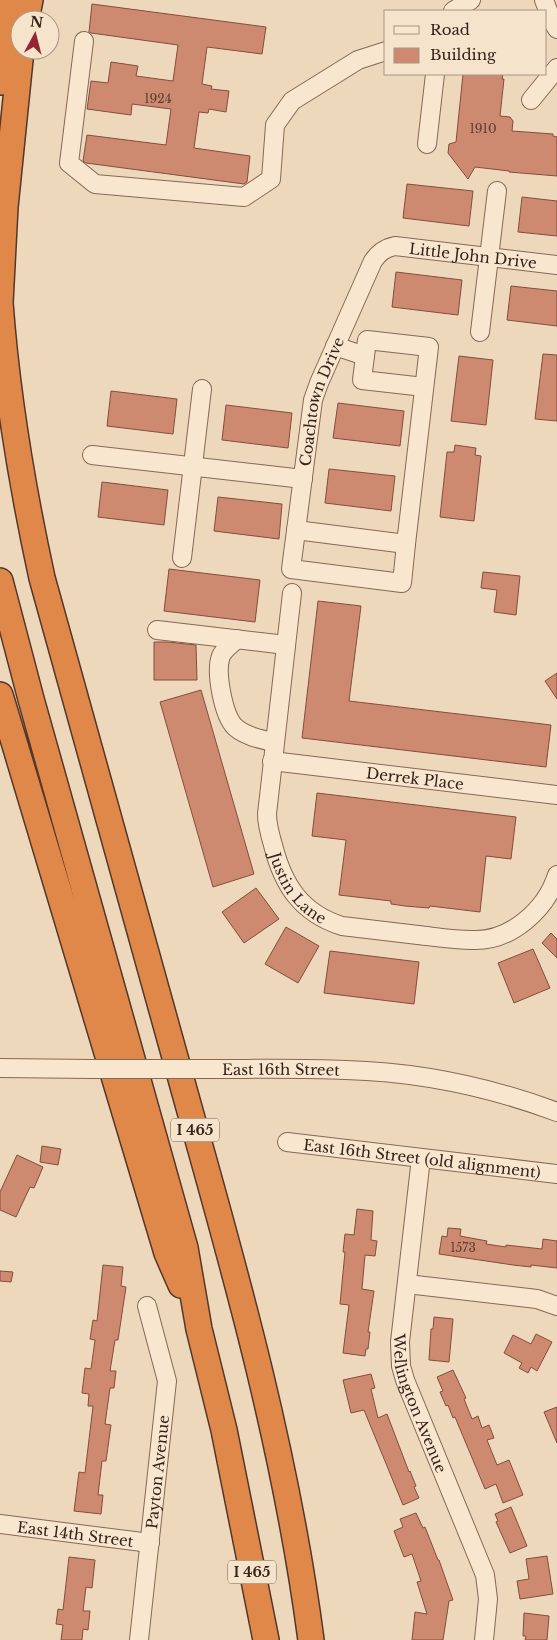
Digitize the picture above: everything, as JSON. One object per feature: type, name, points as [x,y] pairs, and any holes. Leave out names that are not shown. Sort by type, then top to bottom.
[{"type":"highway","points":[[0,89],[10,0]]},
{"type":"highway","points":[[0,303],[5,207],[21,60]]},
{"type":"highway","name":"I 465","points":[[0,303],[7,380],[19,468],[42,578],[211,1182],[250,1329],[292,1513],[311,1640]]},
{"type":"highway","name":"I 465","points":[[0,581],[185,1248],[200,1329],[229,1456],[266,1640]]},
{"type":"highway","points":[[0,695],[167,1253],[200,1329]]},
{"type":"street","points":[[455,10],[471,0]]},
{"type":"street","points":[[544,0],[557,29]]},
{"type":"street","points":[[84,41],[69,163],[95,184],[244,197],[271,179],[275,125],[292,101],[358,60],[384,52]]},
{"type":"street","points":[[531,100],[551,85],[557,68]]},
{"type":"street","points":[[427,144],[435,75]]},
{"type":"street","points":[[480,332],[497,190]]},
{"type":"street","name":"Little John Drive","points":[[389,248],[395,246],[557,264]]},
{"type":"street","name":"Coachtown Drive","points":[[389,248],[380,252],[373,260],[318,383],[313,400],[291,570],[402,584],[406,544]]},
{"type":"street","points":[[296,530],[406,544],[424,387],[428,347],[367,340],[362,380],[424,387]]},
{"type":"street","points":[[335,346],[365,356]]},
{"type":"street","points":[[182,558],[202,389]]},
{"type":"street","points":[[92,455],[303,479]]},
{"type":"street","name":"Justin Lane","points":[[292,593],[266,814],[278,866],[286,883],[302,903],[325,920],[342,926],[460,940],[482,940],[514,929],[534,914],[549,894],[557,875]]},
{"type":"street","points":[[157,630],[286,645]]},
{"type":"street","points":[[238,639],[222,654],[219,665],[220,681],[228,714],[235,726],[247,734],[274,742]]},
{"type":"street","name":"Derrek Place","points":[[272,761],[557,796]]},
{"type":"street","name":"East 16th Street","points":[[0,1068],[313,1069],[382,1072],[447,1082],[557,1112]]},
{"type":"street","name":"East 16th Street (old alignment)","points":[[287,1142],[557,1174]]},
{"type":"street","name":"Wellington Avenue","points":[[421,1158],[400,1342],[401,1366],[486,1579],[488,1599],[484,1640]]},
{"type":"street","points":[[407,1284],[537,1299],[557,1306]]},
{"type":"street","name":"Payton Avenue","points":[[140,1640],[167,1382],[147,1306]]},
{"type":"street","name":"East 14th Street","points":[[0,1524],[150,1543]]},
{"type":"building","points":[[92,4],[266,27],[262,54],[207,47],[202,84],[212,86],[211,89],[229,91],[226,112],[209,109],[208,113],[199,112],[194,148],[250,156],[247,182],[244,184],[86,163],[83,161],[87,135],[166,145],[171,109],[132,104],[131,115],[87,109],[91,81],[108,83],[111,62],[138,66],[136,76],[173,81],[178,45],[91,33],[89,32]]},
{"type":"building","points":[[463,75],[503,75],[500,116],[510,117],[513,121],[512,131],[553,134],[553,136],[557,137],[557,176],[475,167],[468,179],[448,153],[449,144],[456,142]]},
{"type":"building","points":[[407,184],[473,191],[469,226],[403,218]]},
{"type":"building","points":[[522,197],[557,201],[557,236],[518,232]]},
{"type":"building","points":[[396,272],[462,280],[458,315],[392,307]]},
{"type":"building","points":[[511,286],[557,291],[557,326],[507,320]]},
{"type":"building","points":[[543,354],[557,355],[557,421],[535,419]]},
{"type":"building","points":[[459,356],[493,360],[486,425],[451,421]]},
{"type":"building","points":[[111,391],[177,399],[173,434],[107,426]]},
{"type":"building","points":[[338,403],[404,411],[400,446],[333,438]]},
{"type":"building","points":[[226,405],[292,413],[288,448],[222,440]]},
{"type":"building","points":[[455,445],[476,448],[475,455],[481,456],[474,521],[440,517],[447,452],[454,452]]},
{"type":"building","points":[[329,469],[395,476],[391,511],[325,503]]},
{"type":"building","points":[[102,482],[168,490],[164,525],[98,517]]},
{"type":"building","points":[[218,497],[282,504],[279,539],[214,531]]},
{"type":"building","points":[[169,569],[260,580],[255,622],[164,611]]},
{"type":"building","points":[[483,572],[520,576],[516,615],[494,612],[497,590],[481,588]]},
{"type":"building","points":[[318,601],[361,606],[349,701],[551,725],[546,767],[302,738]]},
{"type":"building","points":[[154,642],[196,645],[197,680],[154,680]]},
{"type":"building","points":[[557,673],[557,699],[545,681]]},
{"type":"building","points":[[201,690],[254,874],[213,887],[160,702]]},
{"type":"building","points":[[317,793],[516,817],[511,859],[486,856],[480,912],[430,906],[429,908],[405,906],[391,904],[391,901],[339,895],[346,840],[312,836]]},
{"type":"building","points":[[256,888],[279,919],[244,943],[222,912]]},
{"type":"building","points":[[286,927],[319,946],[298,983],[265,964]]},
{"type":"building","points":[[551,933],[557,939],[557,958],[542,943]]},
{"type":"building","points":[[533,949],[550,988],[514,1003],[498,963]]},
{"type":"building","points":[[330,951],[419,962],[414,1004],[324,993]]},
{"type":"building","points":[[42,1146],[61,1149],[58,1165],[40,1162]]},
{"type":"building","points":[[17,1155],[43,1167],[34,1188],[30,1187],[16,1217],[0,1210],[0,1192]]},
{"type":"building","points":[[357,1209],[373,1211],[371,1240],[377,1241],[375,1256],[365,1255],[362,1289],[374,1291],[368,1332],[370,1332],[368,1349],[366,1349],[365,1356],[343,1353],[349,1305],[340,1304],[345,1234],[354,1235]]},
{"type":"building","points":[[448,1228],[461,1229],[460,1236],[487,1241],[486,1244],[506,1247],[506,1245],[542,1249],[543,1239],[557,1241],[557,1268],[513,1265],[439,1254],[442,1236],[447,1237]]},
{"type":"building","points":[[103,1265],[123,1267],[121,1286],[126,1287],[118,1340],[115,1340],[110,1371],[116,1371],[114,1388],[110,1388],[105,1424],[111,1425],[106,1461],[102,1461],[98,1495],[103,1495],[101,1514],[74,1511],[79,1472],[85,1473],[93,1406],[88,1406],[89,1394],[82,1393],[85,1368],[91,1369],[95,1340],[90,1339],[93,1320],[97,1321]]},
{"type":"building","points":[[0,1271],[13,1272],[11,1282],[0,1281]]},
{"type":"building","points":[[434,1317],[453,1319],[449,1362],[429,1360],[431,1329],[433,1329]]},
{"type":"building","points":[[536,1334],[552,1342],[537,1371],[531,1367],[528,1373],[519,1368],[522,1363],[504,1353],[513,1335],[531,1344]]},
{"type":"building","points":[[453,1370],[466,1398],[464,1399],[472,1419],[478,1416],[482,1428],[489,1425],[494,1438],[487,1440],[497,1465],[509,1460],[523,1495],[503,1503],[496,1484],[485,1489],[455,1417],[453,1418],[440,1392],[443,1391],[437,1377]]},
{"type":"building","points":[[371,1374],[375,1388],[371,1389],[378,1418],[387,1414],[419,1498],[403,1505],[364,1410],[351,1413],[343,1380]]},
{"type":"building","points":[[557,1407],[557,1443],[544,1412]]},
{"type":"building","points":[[511,1507],[527,1546],[510,1553],[496,1522],[498,1521],[495,1514]]},
{"type":"building","points":[[416,1513],[423,1528],[425,1527],[453,1600],[449,1601],[443,1640],[412,1640],[415,1612],[427,1614],[417,1582],[421,1581],[412,1554],[404,1557],[394,1531],[403,1527],[400,1519]]},
{"type":"building","points":[[547,1556],[553,1594],[520,1599],[517,1581],[529,1579],[526,1559]]},
{"type":"building","points":[[69,1557],[95,1560],[92,1588],[86,1587],[83,1611],[90,1611],[88,1630],[83,1629],[82,1640],[61,1640],[63,1625],[56,1624],[58,1609],[63,1610]]},
{"type":"building","points":[[524,1613],[549,1616],[547,1640],[525,1640],[526,1636],[523,1636]]}]
